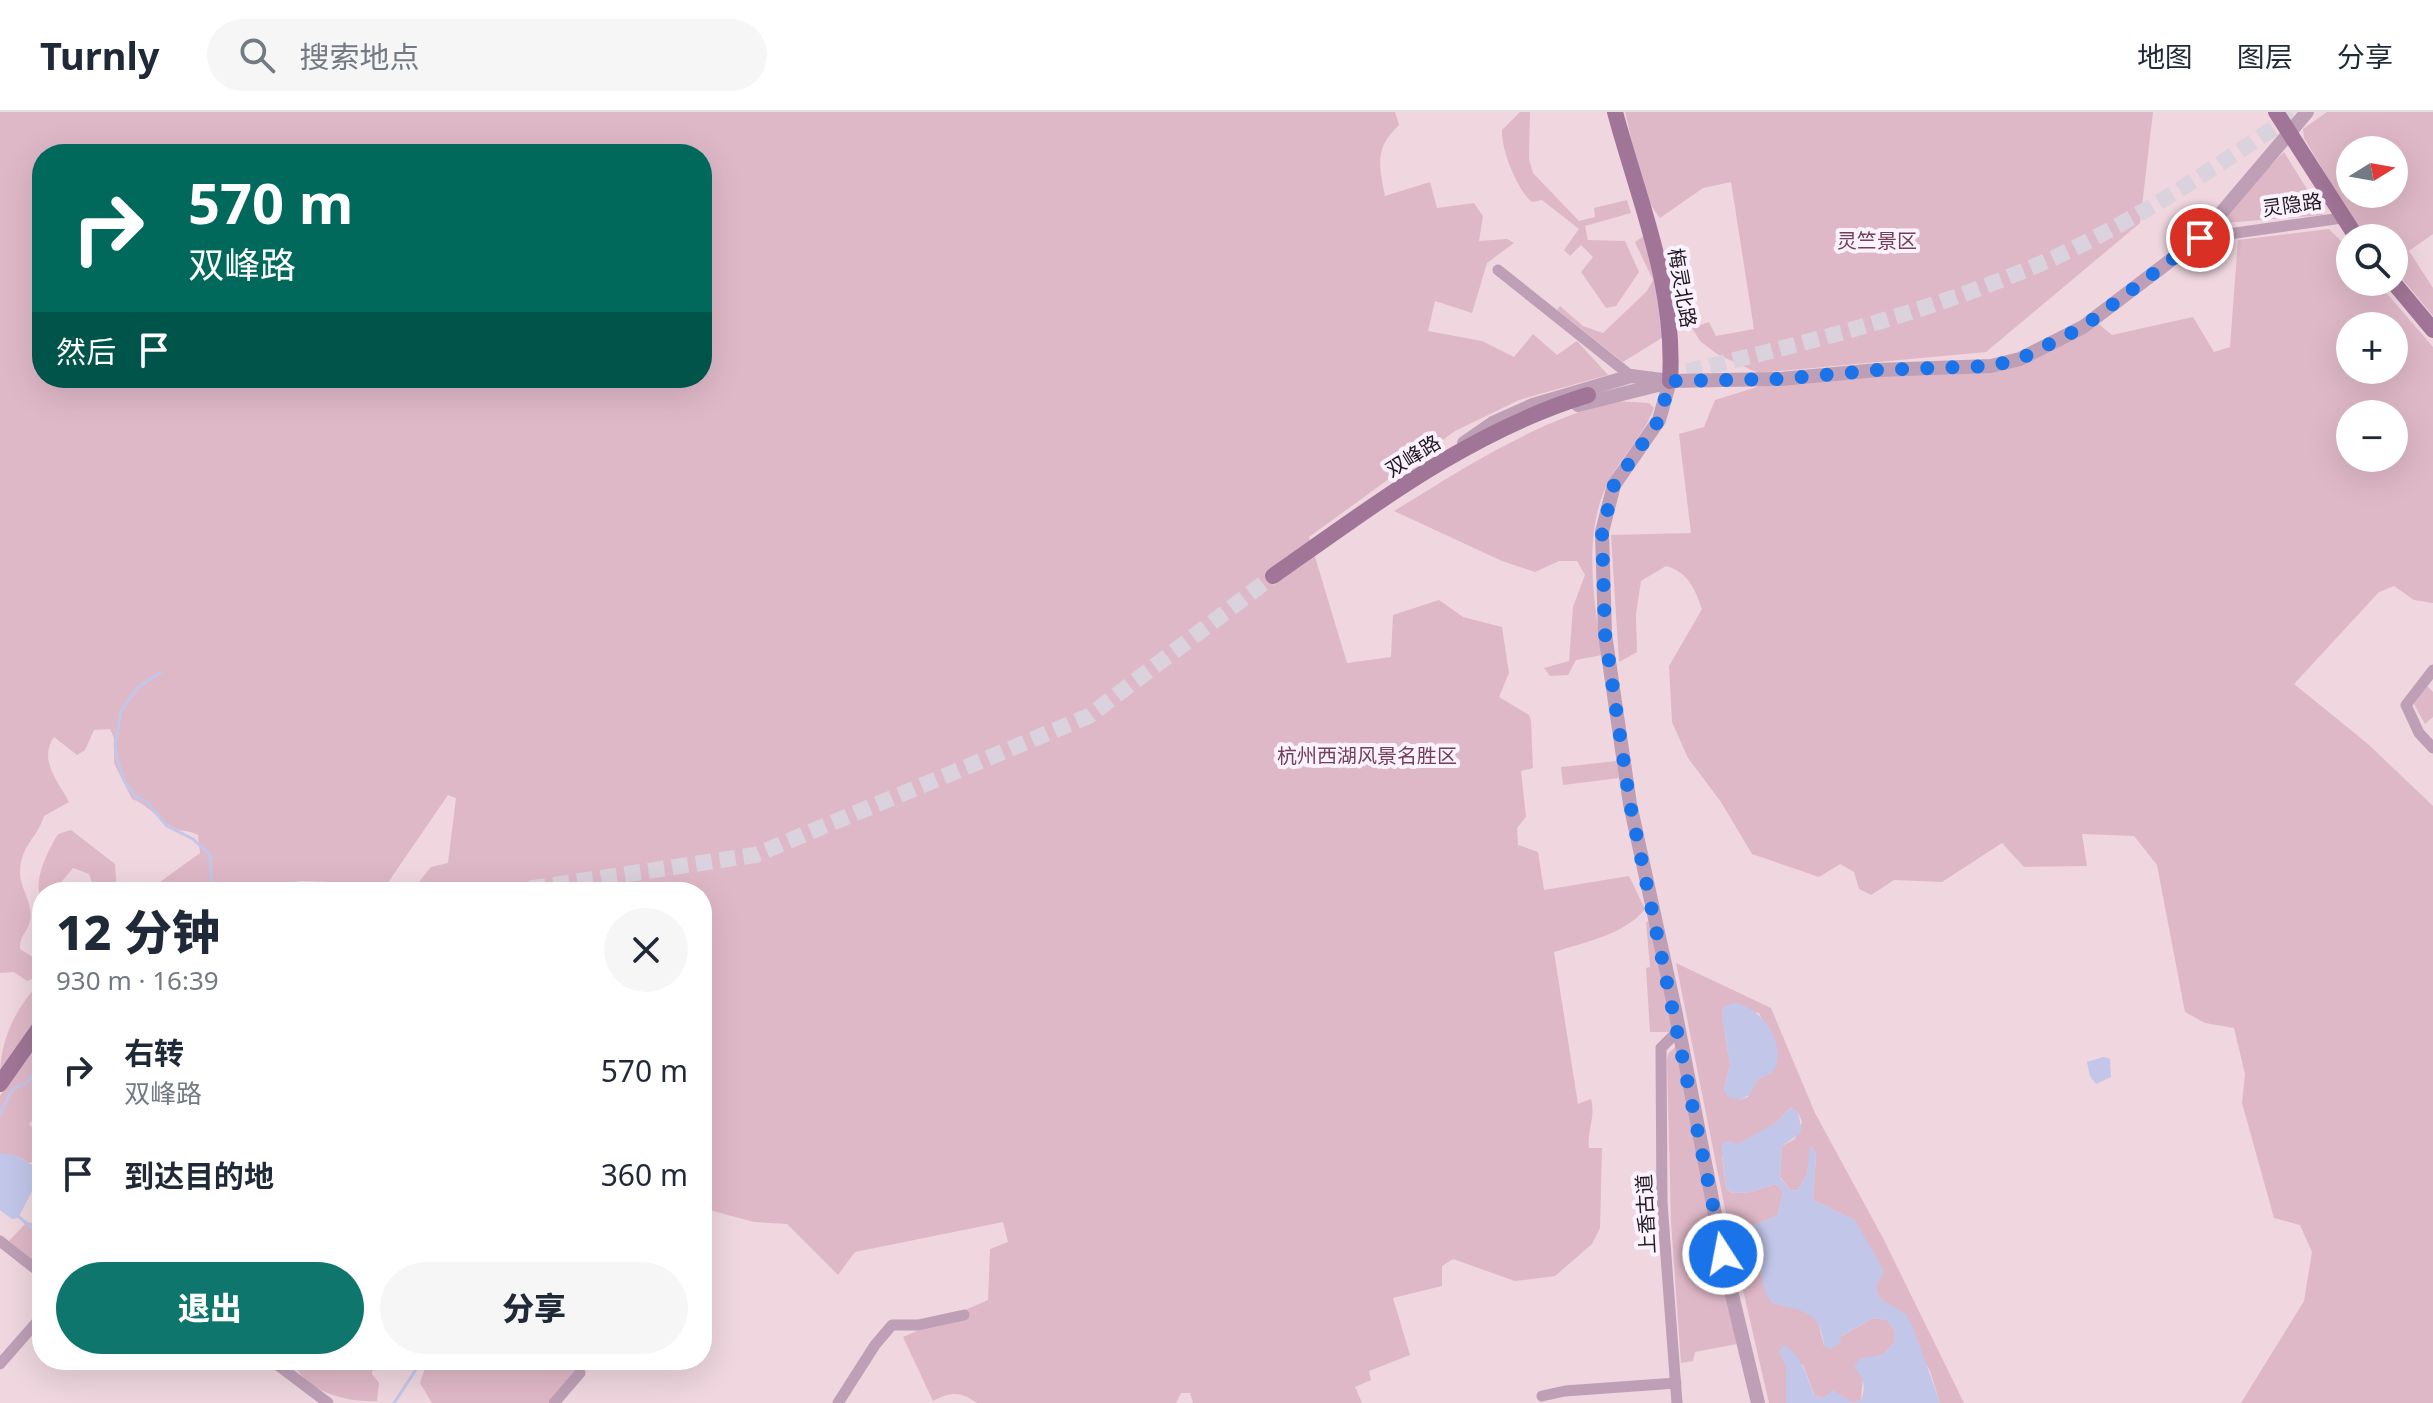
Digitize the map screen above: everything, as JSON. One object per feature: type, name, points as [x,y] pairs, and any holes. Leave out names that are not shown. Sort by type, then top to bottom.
[{"type":"main road","name":"梅灵北路","points":[[1615,112],[1671,315],[1670,381]]},
{"type":"main road","name":"灵隐路","points":[[2276,112],[2346,224]]},
{"type":"main road","points":[[2405,296],[2433,330]]},
{"type":"main road","name":"双峰路","points":[[1273,576],[1487,433],[1588,395]]},
{"type":"main road","points":[[0,1084],[32,1038]]},
{"type":"street","points":[[1442,461],[1493,423],[1533,405],[1631,376],[1670,381],[1781,379],[1878,370],[1991,366],[2020,359],[2083,327],[2200,238],[2288,130],[2307,112]]},
{"type":"street","points":[[2288,130],[2316,112]]},
{"type":"street","name":"灵隐路","points":[[2200,238],[2342,218]]},
{"type":"street","points":[[1498,270],[1631,376]]},
{"type":"street","points":[[1442,461],[1547,415],[1606,396],[1670,381]]},
{"type":"street","name":"梅灵北路","points":[[1670,381],[1659,420],[1614,485],[1602,532],[1605,634],[1630,804],[1726,1270],[1758,1403]]},
{"type":"street","points":[[2433,670],[2406,705],[2419,733],[2433,748]]},
{"type":"street","name":"上香古道","points":[[1677,1403],[1662,1203],[1661,1048],[1679,1030]]},
{"type":"street","points":[[0,1241],[32,1266]]},
{"type":"street","points":[[838,1403],[875,1345],[892,1325],[918,1325],[964,1315]]},
{"type":"street","points":[[0,1364],[32,1327]]},
{"type":"street","points":[[284,1370],[328,1403]]},
{"type":"street","points":[[554,1403],[580,1373]]},
{"type":"street","points":[[1542,1396],[1565,1391],[1676,1383]]},
{"type":"green space","name":"杭州西湖风景名胜区","points":[[0,112],[2433,112],[2433,1403],[0,1403]]},
{"type":"green space","points":[[0,112],[1395,112],[1399,125],[1385,141],[1380,158],[1385,196],[1430,182],[1437,208],[1474,203],[1483,216],[1479,241],[1507,239],[1514,243],[1487,263],[1472,313],[1435,301],[1428,331],[1482,341],[1514,357],[1533,334],[1557,355],[1577,341],[1608,375],[1519,400],[1455,431],[1309,537],[1347,663],[1391,657],[1393,615],[1439,600],[1463,617],[1502,627],[1509,673],[1499,697],[1529,715],[1531,721],[1533,768],[1521,771],[1526,817],[1517,828],[1518,845],[1538,852],[1544,890],[1629,876],[1645,909],[1615,931],[1554,952],[1578,1104],[1591,1099],[1593,1111],[1589,1148],[1602,1148],[1600,1228],[1592,1244],[1555,1276],[1515,1281],[1453,1259],[1442,1266],[1442,1286],[1393,1298],[1410,1355],[1369,1371],[1371,1380],[1355,1387],[1362,1403],[1193,1403],[1190,1393],[1181,1393],[1176,1403],[977,1403],[955,1394],[933,1401],[903,1337],[988,1300],[990,1249],[1008,1242],[1003,1222],[855,1252],[838,1275],[787,1224],[754,1222],[712,1211],[712,882],[419,882],[431,867],[448,863],[456,798],[448,795],[388,882],[160,882],[200,853],[198,835],[172,827],[132,799],[114,763],[114,738],[110,729],[94,730],[85,750],[77,755],[54,737],[48,754],[49,762],[69,802],[44,816],[23,855],[20,872],[31,915],[20,949],[32,956],[32,979],[27,981],[14,972],[0,973]]},
{"type":"green space","points":[[1520,112],[1530,112],[1529,159],[1533,173],[1579,221],[1595,217],[1594,208],[1627,200],[1631,213],[1585,226],[1588,240],[1625,241],[1639,272],[1616,306],[1606,308],[1581,272],[1593,257],[1581,245],[1570,256],[1564,250],[1579,229],[1542,200],[1532,202],[1511,169],[1502,130]]},
{"type":"green space","name":"灵竺景区","points":[[1625,112],[2153,112],[2140,223],[1986,352],[1758,373],[1717,354],[1700,341],[1692,328],[1709,322],[1716,336],[1754,329],[1731,182],[1703,188],[1660,218],[1641,181]]},
{"type":"green space","points":[[2327,112],[2433,112],[2433,234],[2409,251],[2433,288],[2433,316],[2408,286],[2408,224],[2356,224],[2346,208],[2408,208],[2408,136],[2336,136],[2336,192],[2304,138],[2303,129]]},
{"type":"green space","points":[[2284,152],[2323,215],[2224,223],[2220,216]]},
{"type":"green space","points":[[2329,229],[2336,236],[2336,296],[2389,296],[2403,312],[2336,312],[2336,384],[2408,384],[2408,318],[2433,347],[2433,603],[2414,600],[2394,586],[2379,592],[2294,684],[2368,744],[2433,806],[2433,1403],[2241,1403],[2304,1301],[2312,1252],[2300,1225],[2274,1218],[2242,1103],[2245,1074],[2234,1028],[2205,1023],[2185,1012],[2157,865],[2134,836],[2082,834],[2087,866],[2024,867],[2002,843],[1942,882],[1894,880],[1871,895],[1859,889],[1854,872],[1840,864],[1819,877],[1752,854],[1721,802],[1688,758],[1672,722],[1669,666],[1702,609],[1693,588],[1680,572],[1666,566],[1641,581],[1636,614],[1637,652],[1619,662],[1611,535],[1691,533],[1679,434],[1704,427],[1715,400],[1757,387],[1870,374],[1982,370],[2094,320],[2112,335],[2193,317],[2214,352],[2230,347],[2238,240]]},
{"type":"green space","points":[[1647,234],[1665,336],[1623,362],[1557,310],[1560,306],[1583,326],[1603,333],[1647,291],[1653,280],[1635,242]]},
{"type":"green space","points":[[1615,401],[1649,403],[1654,408],[1609,481],[1595,521],[1592,566],[1602,655],[1576,660],[1568,675],[1550,676],[1544,668],[1569,661],[1573,607],[1585,575],[1577,561],[1559,561],[1535,572],[1502,561],[1394,511],[1528,434]]},
{"type":"green space","points":[[2427,686],[2433,692],[2433,717],[2425,724],[2414,704]]},
{"type":"green space","points":[[1617,761],[1619,778],[1563,785],[1561,767]]},
{"type":"green space","points":[[71,830],[115,864],[116,882],[92,882],[89,874],[73,868],[61,882],[39,882],[43,864],[58,834]]},
{"type":"green space","points":[[1650,921],[1673,1027],[1670,1032],[1650,1032],[1646,922]]},
{"type":"green space","points":[[1676,963],[1771,1008],[1815,1113],[1883,1238],[1964,1403],[1940,1403],[1930,1371],[1890,1305],[1879,1298],[1855,1220],[1813,1200],[1816,1154],[1811,1146],[1807,1174],[1798,1190],[1791,1191],[1780,1177],[1782,1146],[1795,1139],[1802,1122],[1798,1112],[1790,1108],[1776,1123],[1722,1156],[1726,1188],[1732,1193],[1751,1192],[1776,1184],[1783,1192],[1777,1216],[1754,1225],[1750,1248],[1818,1322],[1824,1346],[1873,1318],[1887,1320],[1894,1330],[1894,1343],[1883,1354],[1870,1358],[1863,1377],[1861,1400],[1853,1403],[1833,1391],[1823,1398],[1815,1396],[1803,1365],[1779,1351],[1786,1365],[1786,1403],[1769,1403],[1729,1229]],"holes":[[[1724,1007],[1759,1013],[1776,1048],[1768,1074],[1757,1080],[1748,1097],[1739,1100],[1724,1090],[1730,1065],[1722,1014]]]},
{"type":"green space","points":[[32,992],[32,1030],[0,1076],[6,1037],[24,1001]]},
{"type":"green space","points":[[1676,1046],[1737,1344],[1695,1352],[1693,1361],[1681,1363],[1671,1222],[1667,1061],[1668,1054]]},
{"type":"green space","points":[[32,1049],[32,1121],[29,1124],[32,1127],[32,1162],[0,1155],[0,1096]]},
{"type":"green space","points":[[27,1222],[32,1223],[32,1260],[9,1241]]},
{"type":"green space","points":[[372,1370],[379,1383],[377,1401],[353,1400],[328,1393],[306,1380],[298,1371]]},
{"type":"green space","points":[[424,1370],[575,1370],[548,1403],[432,1403],[420,1383]]},
{"type":"water","points":[[1733,1003],[1754,1011],[1762,1019],[1770,1028],[1777,1050],[1773,1072],[1757,1080],[1750,1095],[1739,1100],[1728,1097],[1724,1090],[1730,1065],[1722,1014],[1724,1007]]},
{"type":"water","points":[[2103,1057],[2110,1059],[2111,1077],[2096,1084],[2090,1076],[2087,1062]]},
{"type":"water","points":[[1790,1108],[1798,1112],[1802,1132],[1782,1146],[1780,1178],[1791,1191],[1798,1190],[1807,1174],[1810,1145],[1816,1154],[1813,1200],[1855,1220],[1884,1271],[1876,1287],[1879,1298],[1906,1314],[1940,1403],[1853,1403],[1861,1400],[1864,1386],[1854,1367],[1859,1359],[1883,1354],[1894,1343],[1894,1330],[1887,1320],[1873,1318],[1841,1336],[1840,1343],[1831,1349],[1824,1346],[1819,1325],[1814,1319],[1808,1314],[1772,1303],[1765,1292],[1758,1258],[1750,1248],[1749,1237],[1754,1225],[1777,1216],[1783,1192],[1776,1184],[1751,1192],[1733,1193],[1726,1188],[1721,1144],[1729,1141],[1738,1144],[1776,1123]]},
{"type":"water","points":[[0,1155],[20,1157],[32,1165],[32,1191],[18,1218],[12,1219],[0,1210]]},
{"type":"water","points":[[1658,1171],[1658,1202],[1637,1201],[1636,1176]]},
{"type":"water","points":[[1784,1345],[1796,1355],[1815,1396],[1823,1398],[1833,1390],[1853,1403],[1786,1403],[1786,1366],[1779,1351]]},
{"type":"waterway","points":[[161,672],[137,688],[121,711],[115,744],[117,759],[125,782],[136,797],[146,801],[167,826],[193,839],[210,855],[211,882]]},
{"type":"waterway","points":[[0,1114],[12,1090],[29,1081],[32,1075]]},
{"type":"waterway","points":[[18,1216],[32,1228]]},
{"type":"waterway","points":[[394,1403],[416,1370]]},
{"type":"tunnel","points":[[1593,393],[1821,338],[1933,305],[1988,285],[2109,230],[2173,193],[2298,112]]},
{"type":"tunnel","points":[[573,882],[755,855],[1089,716],[1273,576]]},
{"type":"route","points":[[1723,1254],[1630,804],[1605,634],[1602,532],[1614,485],[1659,420],[1670,381],[1781,379],[1878,370],[1991,366],[2020,359],[2083,327],[2200,238]]}]
